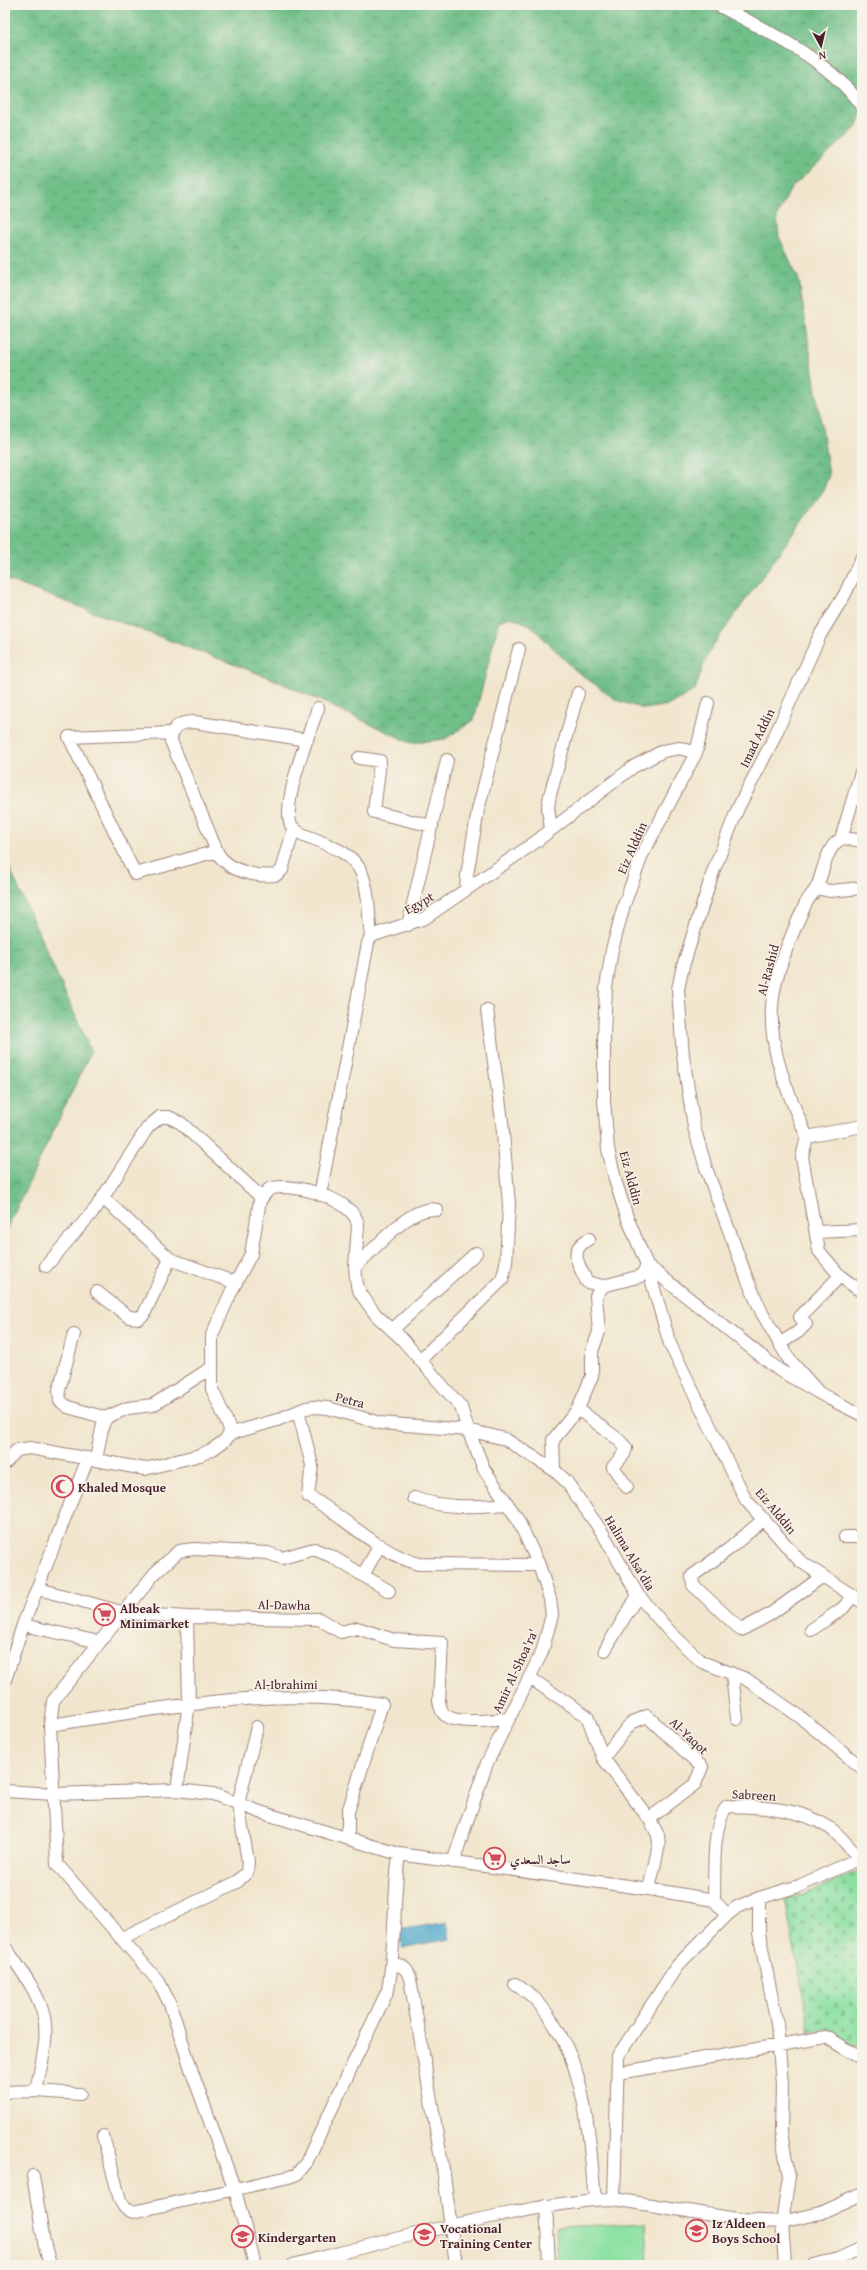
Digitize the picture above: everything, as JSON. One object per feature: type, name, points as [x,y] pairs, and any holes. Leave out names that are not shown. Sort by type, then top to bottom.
[{"type":"street","points":[[718,5],[816,62],[844,83],[862,107]]},
{"type":"street","name":"Imad Addin","points":[[818,1393],[779,1344],[747,1279],[706,1168],[694,1127],[682,1056],[678,1005],[680,978],[713,872],[738,808],[772,742],[820,634],[845,594],[862,557]]},
{"type":"street","points":[[466,890],[467,875],[478,810],[519,649]]},
{"type":"street","points":[[551,830],[548,807],[550,795],[578,693]]},
{"type":"street","name":"Eiz Alddin","points":[[708,703],[696,753],[642,855],[624,905],[612,950],[606,986],[604,1100],[608,1149],[627,1218],[647,1265],[670,1344],[746,1500],[800,1561],[857,1599]]},
{"type":"street","points":[[5,1463],[17,1450],[30,1448],[133,1468],[155,1468],[214,1449],[224,1442],[229,1434],[229,1424],[212,1389],[212,1335],[251,1254],[262,1198],[270,1189],[277,1186],[287,1186],[320,1195],[368,943],[372,936],[367,888],[359,867],[343,852],[294,828],[289,817],[289,802],[318,708]]},
{"type":"street","points":[[294,828],[282,870],[276,875],[253,874],[231,868],[224,863],[216,851],[171,741],[172,733],[176,727],[183,722],[194,722],[307,740]]},
{"type":"street","points":[[172,733],[69,737],[135,874],[216,851]]},
{"type":"street","name":"Egypt","points":[[372,936],[425,918],[551,830],[633,767],[663,751],[680,748],[696,753]]},
{"type":"street","points":[[359,758],[380,761],[374,812],[432,826]]},
{"type":"street","points":[[408,925],[447,760]]},
{"type":"street","points":[[861,772],[841,839],[862,841]]},
{"type":"street","name":"Al-Rashid","points":[[807,1137],[786,1088],[774,1044],[773,996],[785,954],[806,903],[816,888],[832,847],[841,839]]},
{"type":"street","points":[[816,888],[830,891],[862,888]]},
{"type":"street","points":[[420,1360],[502,1280],[506,1264],[509,1205],[502,1121],[487,1010]]},
{"type":"street","points":[[46,1266],[103,1198],[148,1127],[157,1119],[164,1116],[180,1123],[262,1198]]},
{"type":"street","points":[[862,1126],[807,1137],[802,1157],[819,1251],[840,1276],[862,1292]]},
{"type":"street","name":"Amir Al-Shoa'ra'","points":[[320,1195],[329,1197],[355,1215],[358,1225],[355,1267],[357,1286],[366,1304],[420,1360],[461,1407],[468,1430],[484,1469],[517,1518],[539,1565],[550,1599],[552,1616],[549,1633],[530,1678],[486,1762],[453,1862]]},
{"type":"street","points":[[103,1198],[170,1259],[236,1283]]},
{"type":"street","points":[[355,1267],[409,1217],[425,1209],[437,1210]]},
{"type":"street","points":[[816,1232],[862,1230]]},
{"type":"street","points":[[589,1239],[580,1243],[576,1249],[576,1255],[587,1282],[603,1286],[639,1277],[644,1272],[647,1265],[778,1370],[818,1393],[862,1415]]},
{"type":"street","points":[[392,1330],[476,1253]]},
{"type":"street","points":[[97,1292],[129,1317],[140,1318],[144,1314],[170,1259]]},
{"type":"street","points":[[779,1344],[806,1324],[800,1317],[840,1276]]},
{"type":"street","points":[[554,1470],[553,1440],[578,1409],[593,1372],[592,1352],[600,1332],[596,1296],[603,1286]]},
{"type":"street","points":[[74,1334],[59,1390],[60,1401],[68,1407],[106,1418]]},
{"type":"street","points":[[5,1680],[23,1626],[92,1459],[106,1418],[113,1413],[128,1408],[153,1405],[211,1368]]},
{"type":"street","name":"Petra","points":[[229,1434],[277,1420],[298,1411],[314,1408],[328,1408],[380,1423],[401,1426],[468,1430]]},
{"type":"street","points":[[578,1409],[619,1440],[626,1448],[624,1454],[613,1467],[626,1487]]},
{"type":"street","points":[[298,1411],[312,1465],[308,1496],[380,1545],[404,1560],[418,1564],[539,1565]]},
{"type":"street","name":"Halima Alsa'dia","points":[[468,1430],[505,1439],[554,1470],[566,1481],[602,1532],[638,1596],[671,1633],[702,1662],[746,1679],[799,1716],[862,1768]]},
{"type":"street","points":[[414,1498],[445,1506],[474,1507],[507,1504]]},
{"type":"street","points":[[764,1519],[729,1549],[692,1576],[693,1585],[741,1630],[769,1615],[823,1576]]},
{"type":"street","points":[[845,1537],[862,1537]]},
{"type":"street","points":[[363,1575],[380,1545]]},
{"type":"street","points":[[255,2265],[235,2190],[193,2075],[170,2004],[159,1982],[57,1864],[50,1724],[53,1701],[99,1642],[125,1613],[167,1561],[179,1551],[185,1549],[268,1553],[282,1558],[314,1549],[331,1556],[389,1591]]},
{"type":"street","name":"Al-Dawha","points":[[39,1589],[125,1613],[188,1617],[319,1619],[341,1632],[357,1628],[394,1640],[442,1643],[440,1701],[441,1710],[445,1715],[463,1720],[508,1719]]},
{"type":"street","points":[[604,1650],[638,1596]]},
{"type":"street","points":[[811,1630],[857,1599]]},
{"type":"street","points":[[178,1790],[190,1703],[188,1617]]},
{"type":"street","points":[[23,1626],[99,1642]]},
{"type":"street","points":[[732,1674],[737,1719]]},
{"type":"street","points":[[530,1678],[584,1712],[590,1720],[603,1758],[650,1820],[658,1835],[659,1844],[649,1889]]},
{"type":"street","name":"Al-Ibrahimi","points":[[50,1724],[190,1703],[267,1696],[350,1699],[382,1704],[348,1812],[348,1838]]},
{"type":"street","name":"Al-Yaqot","points":[[603,1758],[631,1723],[647,1716],[702,1767],[695,1784],[654,1815],[650,1820]]},
{"type":"street","points":[[122,1938],[243,1878],[247,1872],[248,1861],[238,1804],[257,1727]]},
{"type":"street","points":[[5,1792],[54,1794],[178,1790],[213,1794],[238,1804],[399,1854],[649,1889],[714,1900],[728,1915]]},
{"type":"street","name":"Sabreen","points":[[714,1900],[717,1835],[722,1812],[727,1806],[765,1807],[807,1816],[829,1827],[860,1858]]},
{"type":"street","points":[[103,2136],[120,2200],[130,2211],[139,2212],[290,2177],[300,2170],[379,2012],[388,1990],[393,1965],[395,1885],[399,1854]]},
{"type":"street","points":[[614,2199],[618,2056],[677,1966],[728,1915],[738,1907],[760,1898],[799,1886],[860,1858]]},
{"type":"street","points":[[760,1898],[759,1933],[777,2024],[782,2084],[781,2132],[789,2177],[782,2222],[785,2265]]},
{"type":"street","points":[[5,1947],[29,1983],[38,2000],[44,2018],[43,2051],[36,2091]]},
{"type":"street","points":[[393,1965],[402,1966],[410,1976],[456,2265]]},
{"type":"street","points":[[515,1984],[536,2000],[564,2041],[583,2094],[595,2200]]},
{"type":"street","points":[[618,2073],[826,2037],[862,2059]]},
{"type":"street","points":[[5,2092],[36,2091],[80,2094]]},
{"type":"street","points":[[33,2176],[44,2242],[50,2265]]},
{"type":"street","points":[[292,2265],[450,2224],[546,2206],[614,2199],[743,2220],[782,2222],[820,2213],[862,2194]]},
{"type":"street","points":[[546,2206],[549,2265]]},
{"type":"street","points":[[814,2265],[838,2259],[862,2248]]},
{"type":"green space","points":[[5,5],[862,5],[862,112],[856,128],[791,188],[777,216],[779,237],[799,280],[829,475],[822,493],[714,644],[705,661],[695,690],[669,705],[644,709],[616,700],[574,669],[530,625],[511,617],[499,621],[474,720],[445,739],[411,743],[273,679],[5,579]]},
{"type":"green space","points":[[5,858],[91,1051],[5,1233]]},
{"type":"green space","points":[[862,1869],[862,2043],[852,2045],[827,2029],[810,2031],[785,1900],[815,1890]]},
{"type":"green space","points":[[646,2223],[648,2265],[557,2265],[555,2227]]},
{"type":"water","points":[[447,1922],[450,1939],[402,1948],[399,1930]]},
{"type":"place","name":"Khaled Mosque","points":[[63,1487]]},
{"type":"place","name":"Albeak Minimarket","points":[[105,1615]]},
{"type":"place","name":"ساجد السعدي","points":[[494,1859]]},
{"type":"place","name":"Iz Aldeen Boys School","points":[[696,2230]]},
{"type":"place","name":"Vocational Training Center","points":[[425,2235]]},
{"type":"place","name":"Kindergarten","points":[[242,2237]]}]
